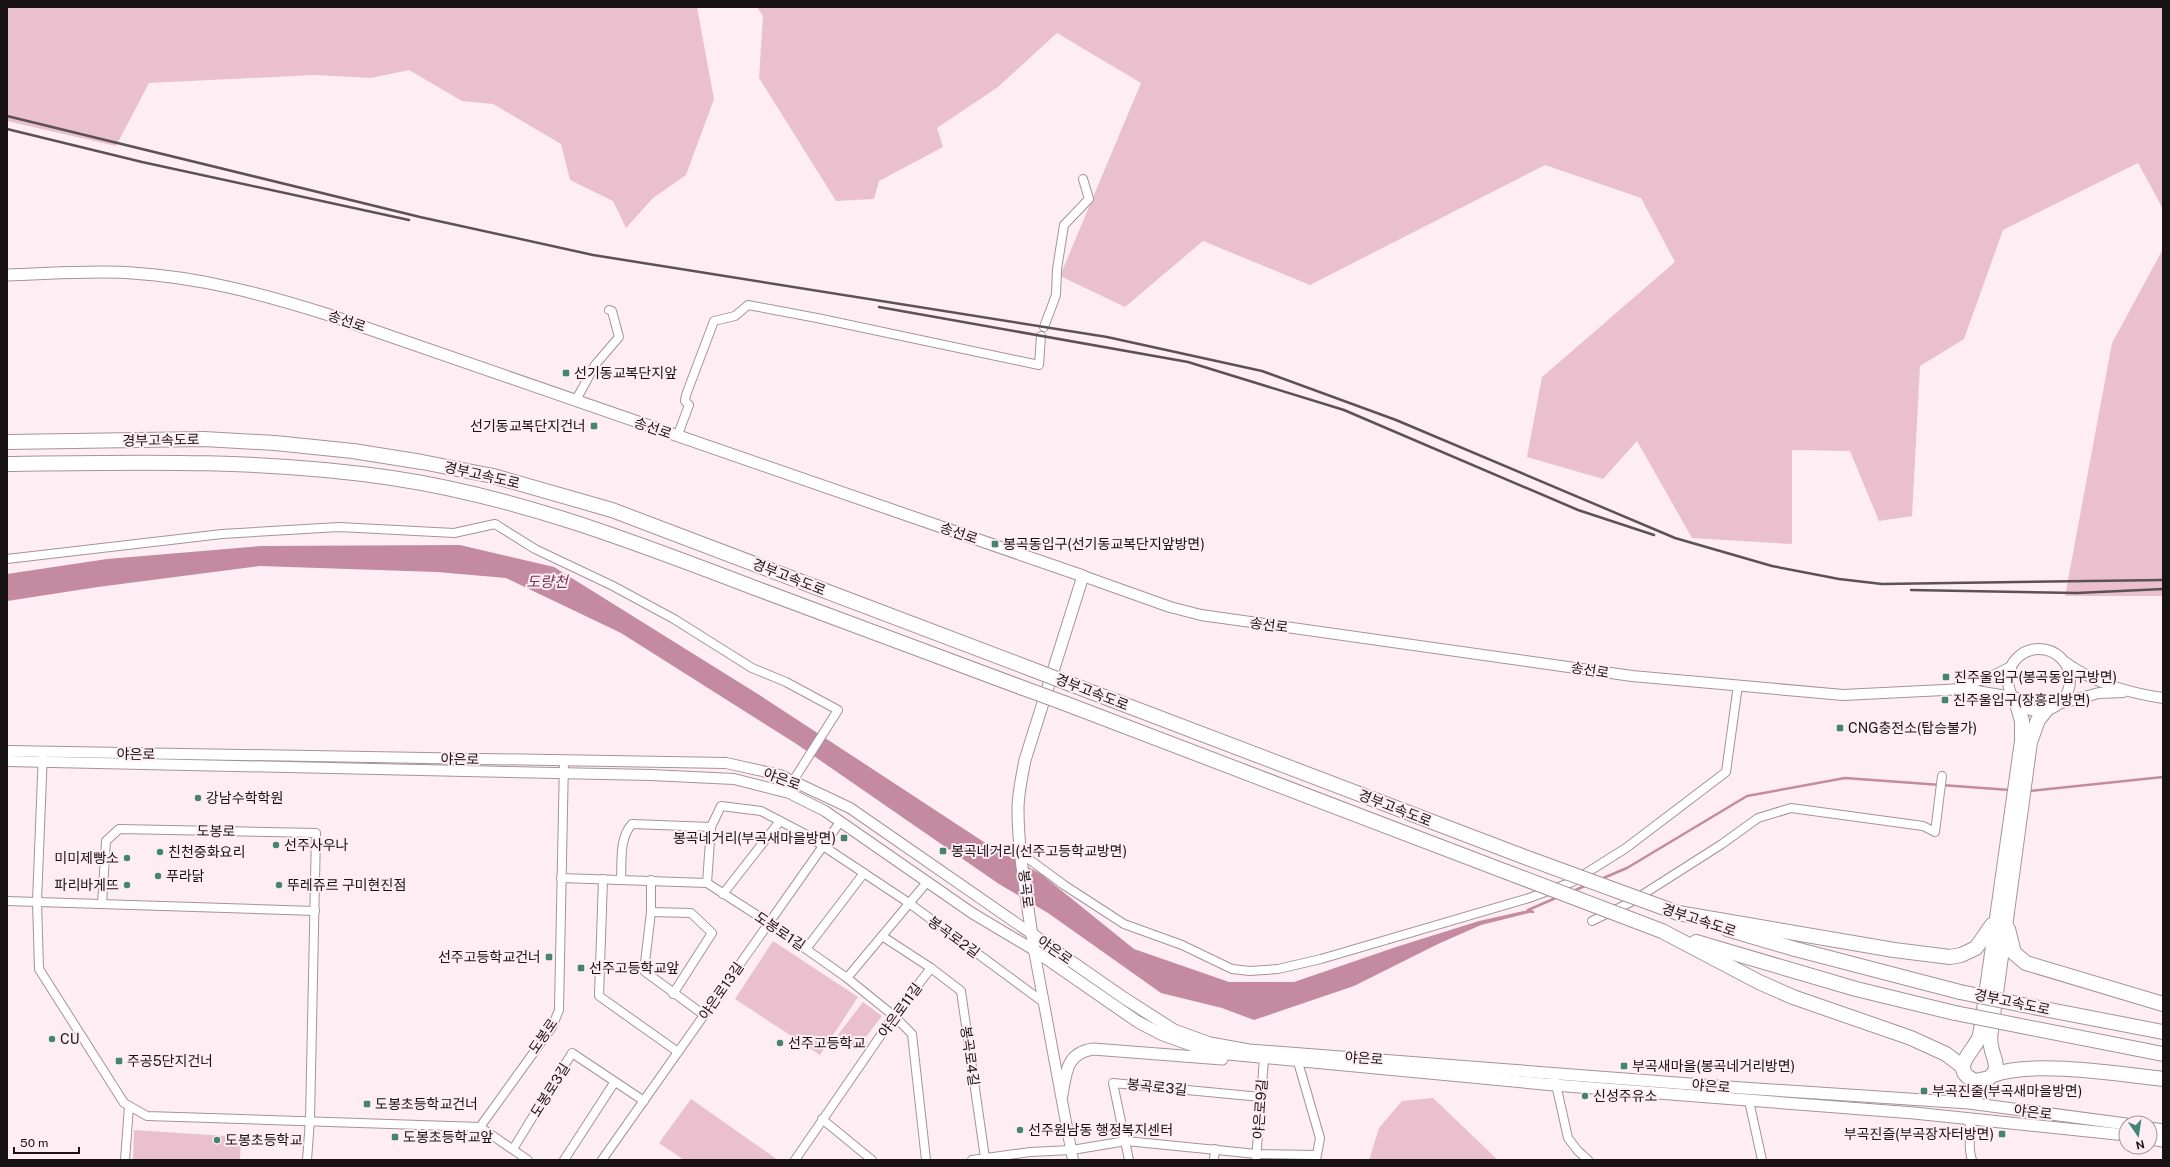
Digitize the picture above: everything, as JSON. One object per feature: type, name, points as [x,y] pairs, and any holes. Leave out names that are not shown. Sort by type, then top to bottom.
[{"type":"highway","name":"경부고속도로","points":[[7,442],[204,439],[275,443],[384,456],[493,476],[612,510],[1522,856],[1678,913],[1795,949],[1960,992],[2163,1032]]},
{"type":"highway","name":"경부고속도로","points":[[7,464],[162,462],[261,464],[394,478],[473,493],[555,515],[653,548],[1662,931],[1834,982],[1955,1013],[2163,1054]]},
{"type":"highway","points":[[2015,699],[2022,730],[2021,771],[2001,914],[1981,1030],[1975,1045],[1965,1057],[1964,1067],[1966,1074],[1976,1081],[1985,1080],[2014,1070],[2054,1069],[2163,1079]]},
{"type":"highway","points":[[2021,771],[2033,730],[2052,707]]},
{"type":"highway","points":[[1678,913],[1894,950],[1950,957],[1961,955],[1976,948],[1990,932],[2001,914]]},
{"type":"highway","points":[[2001,914],[2014,953],[2022,960],[2033,965],[2163,1004]]},
{"type":"highway","points":[[1993,1076],[1997,1063],[1991,1047],[1991,1030],[2001,914]]},
{"type":"highway","points":[[1662,931],[1759,982],[1793,997],[1911,1038],[1946,1054],[1964,1067]]},
{"type":"main road","name":"송선로","points":[[7,275],[130,272],[168,276],[250,291],[326,314],[576,400],[677,437],[1083,576]]},
{"type":"main road","name":"봉곡로","points":[[1034,950],[1018,808],[1025,760],[1083,576]]},
{"type":"main road","name":"야은로","points":[[1032,934],[1124,998],[1174,1030],[1210,1043],[1249,1050],[1742,1088],[1969,1103],[2118,1123]]},
{"type":"main road","name":"야은로","points":[[1034,950],[1138,1022],[1163,1036],[1205,1050],[1264,1059],[1556,1086],[1968,1118],[2118,1134]]},
{"type":"main road","points":[[1062,1095],[1071,1060],[1076,1054],[1083,1050],[1093,1049],[1211,1059],[1264,1059]]},
{"type":"street","points":[[1044,327],[1056,294],[1057,269],[1064,226],[1089,199],[1083,179]]},
{"type":"street","points":[[677,437],[689,405],[685,401],[686,395],[714,321],[735,316],[748,305],[817,318],[1039,365],[1042,336]]},
{"type":"street","points":[[576,400],[595,366],[619,337],[612,311],[609,310]]},
{"type":"street","points":[[7,559],[222,534],[339,527],[454,533],[494,524],[535,549],[613,586],[674,619],[752,668],[786,682],[838,710],[793,781]]},
{"type":"street","name":"송선로","points":[[1083,576],[1170,607],[1201,615],[1632,676],[1843,695],[1934,690]]},
{"type":"street","points":[[1934,690],[1978,682],[2010,667],[2022,654],[2037,649],[2051,651],[2064,662],[2088,677],[2129,692],[2163,698]]},
{"type":"street","points":[[2052,707],[2065,696],[2070,684],[2069,674],[2064,662]]},
{"type":"street","points":[[2010,667],[2008,682],[2015,699]]},
{"type":"street","points":[[1022,854],[1064,885],[1124,924],[1182,945],[1232,969],[1250,971],[1286,968],[1529,898],[1572,882],[1626,848],[1726,772],[1738,686]]},
{"type":"street","points":[[1934,690],[1977,690],[2015,699],[2030,709],[2052,707],[2099,693],[2129,692]]},
{"type":"street","name":"야은로","points":[[7,751],[43,757],[734,779],[789,793],[825,811],[972,913],[1034,950]]},
{"type":"street","points":[[43,757],[37,901],[39,969],[124,1103],[147,1116],[310,1120],[480,1127],[528,1160]]},
{"type":"street","name":"야은로","points":[[7,761],[43,757],[564,760],[726,763],[780,775],[850,808],[1032,934]]},
{"type":"street","name":"도봉로","points":[[480,1127],[552,1027],[559,1010],[564,760]]},
{"type":"street","points":[[1592,921],[1631,902],[1722,844],[1758,818],[1791,808],[1923,826],[1935,832],[1942,776]]},
{"type":"street","name":"봉곡로2길","points":[[706,883],[711,827],[721,806],[762,812],[824,845],[909,903],[1043,1002]]},
{"type":"street","points":[[723,894],[780,821]]},
{"type":"street","name":"야은로13길","points":[[602,1160],[840,822]]},
{"type":"street","points":[[621,879],[623,837],[626,830],[632,824],[711,827]]},
{"type":"street","name":"도봉로","points":[[102,904],[106,841],[119,829],[316,833],[310,1120],[307,1160]]},
{"type":"street","points":[[806,949],[864,873]]},
{"type":"street","name":"도봉로1길","points":[[561,878],[706,883],[769,923],[847,978],[894,1016]]},
{"type":"street","points":[[603,879],[599,996],[678,1052]]},
{"type":"street","points":[[651,880],[651,912],[644,971],[673,994],[704,1015]]},
{"type":"street","points":[[847,978],[927,882]]},
{"type":"street","points":[[7,901],[315,911]]},
{"type":"street","points":[[651,912],[691,913],[712,933],[673,994]]},
{"type":"street","name":"야은로11길","points":[[798,1159],[822,1119],[894,1016],[931,968],[882,936]]},
{"type":"street","name":"봉곡로","points":[[1034,950],[1073,1155]]},
{"type":"street","name":"봉곡로4길","points":[[931,968],[961,991],[986,1158]]},
{"type":"street","points":[[894,1016],[912,1034],[926,1160]]},
{"type":"street","name":"도봉로3길","points":[[513,1149],[572,1053],[614,1083],[644,1101]]},
{"type":"street","name":"야은로9길","points":[[1257,1157],[1264,1059]]},
{"type":"street","points":[[972,1160],[986,1158],[1073,1155],[1126,1140],[1215,1149],[1257,1157],[1316,1158],[1320,1138],[1298,1062]]},
{"type":"street","points":[[1553,1073],[1568,1138],[1578,1151],[1588,1160]]},
{"type":"street","points":[[564,1160],[614,1083]]},
{"type":"street","name":"봉곡로3길","points":[[1129,1160],[1113,1083],[1261,1097]]},
{"type":"street","points":[[1749,1100],[1762,1160]]},
{"type":"street","points":[[125,1160],[129,1106]]},
{"type":"street","points":[[1968,1118],[1972,1129],[1969,1148],[1972,1160]]},
{"type":"street","points":[[822,1119],[872,1160]]},
{"type":"street","points":[[1214,1160],[1215,1149]]},
{"type":"shaded area","points":[[7,7],[697,7],[714,99],[686,175],[653,198],[626,228],[613,201],[570,180],[561,144],[493,104],[462,101],[409,70],[371,78],[314,75],[149,83],[116,146],[7,121]]},
{"type":"shaded area","points":[[757,7],[2163,7],[2163,209],[2138,163],[2003,230],[1964,339],[1920,366],[1912,516],[1879,521],[1850,451],[1792,450],[1792,544],[1692,538],[1637,441],[1603,479],[1527,457],[1542,377],[1675,262],[1641,198],[1545,165],[1310,285],[1203,241],[1125,307],[1060,276],[1141,83],[1057,33],[998,87],[937,128],[943,147],[879,181],[874,199],[836,201],[759,78],[763,16]]},
{"type":"shaded area","points":[[2163,249],[2163,596],[2065,596],[2112,343]]},
{"type":"shaded area","points":[[773,941],[858,997],[820,1055],[735,999]]},
{"type":"shaded area","points":[[863,1002],[882,1016],[856,1050],[837,1036]]},
{"type":"shaded area","points":[[1433,1098],[1498,1160],[1369,1160],[1379,1128],[1402,1101]]},
{"type":"shaded area","points":[[691,1099],[778,1160],[684,1160],[659,1143]]},
{"type":"shaded area","points":[[134,1130],[241,1137],[240,1160],[133,1160]]},
{"type":"water","name":"도량천","points":[[460,545],[554,567],[761,696],[990,846],[1041,874],[1134,949],[1229,982],[1294,982],[1396,947],[1479,921],[1528,910],[1533,912],[1481,925],[1438,944],[1354,986],[1254,1020],[1222,1008],[1161,993],[1048,913],[999,884],[795,743],[621,633],[506,578],[437,572],[260,566],[98,587],[7,601],[7,574],[107,559],[261,546]]},
{"type":"waterway","points":[[2029,791],[2163,777]]},
{"type":"waterway","points":[[1601,879],[1627,868],[1747,796],[1845,778],[2010,790]]},
{"type":"waterway","points":[[1571,892],[1587,885]]},
{"type":"waterway","points":[[1533,912],[1528,910],[1558,897]]},
{"type":"railway","points":[[7,116],[420,217],[593,255],[1107,337],[1262,371],[1396,420],[1675,538],[1772,566],[1839,579],[1882,584],[2163,580]]},
{"type":"railway","points":[[7,129],[142,162],[409,220]]},
{"type":"railway","points":[[879,307],[1188,362],[1344,410],[1578,510],[1654,535]]},
{"type":"railway","points":[[1911,590],[2077,593],[2163,589]]},
{"type":"place","name":"선기동교복단지앞","points":[[566,373]]},
{"type":"place","name":"선기동교복단지건너","points":[[594,426]]},
{"type":"place","name":"봉곡동입구(선기동교복단지앞방면)","points":[[995,544]]},
{"type":"place","name":"진주울입구(봉곡동입구방면)","points":[[1946,677]]},
{"type":"place","name":"진주울입구(장흥리방면)","points":[[1945,700]]},
{"type":"place","name":"CNG충전소(탑승불가)","points":[[1840,728]]},
{"type":"place","name":"강남수학학원","points":[[198,798]]},
{"type":"place","name":"봉곡네거리(부곡새마을방면)","points":[[844,838]]},
{"type":"place","name":"선주사우나","points":[[276,845]]},
{"type":"place","name":"봉곡네거리(선주고등학교방면)","points":[[943,851]]},
{"type":"place","name":"친천중화요리","points":[[160,852]]},
{"type":"place","name":"미미제빵소","points":[[127,858]]},
{"type":"place","name":"푸라닭","points":[[158,876]]},
{"type":"place","name":"파리바게뜨","points":[[127,885]]},
{"type":"place","name":"뚜레쥬르 구미현진점","points":[[279,885]]},
{"type":"place","name":"선주고등학교건너","points":[[549,957]]},
{"type":"place","name":"선주고등학교앞","points":[[581,968]]},
{"type":"place","name":"CU","points":[[52,1039]]},
{"type":"place","name":"선주고등학교","points":[[780,1043]]},
{"type":"place","name":"주공5단지건너","points":[[119,1061]]},
{"type":"place","name":"부곡새마을(봉곡네거리방면)","points":[[1624,1066]]},
{"type":"place","name":"부곡진줄(부곡새마을방면)","points":[[1924,1091]]},
{"type":"place","name":"신성주유소","points":[[1585,1096]]},
{"type":"place","name":"도봉초등학교건너","points":[[367,1104]]},
{"type":"place","name":"선주원남동 행정복지센터","points":[[1020,1130]]},
{"type":"place","name":"부곡진즐(부곡장자터방면)","points":[[2002,1134]]},
{"type":"place","name":"도봉초등학교앞","points":[[395,1137]]},
{"type":"place","name":"도봉초등학교","points":[[217,1140]]}]
